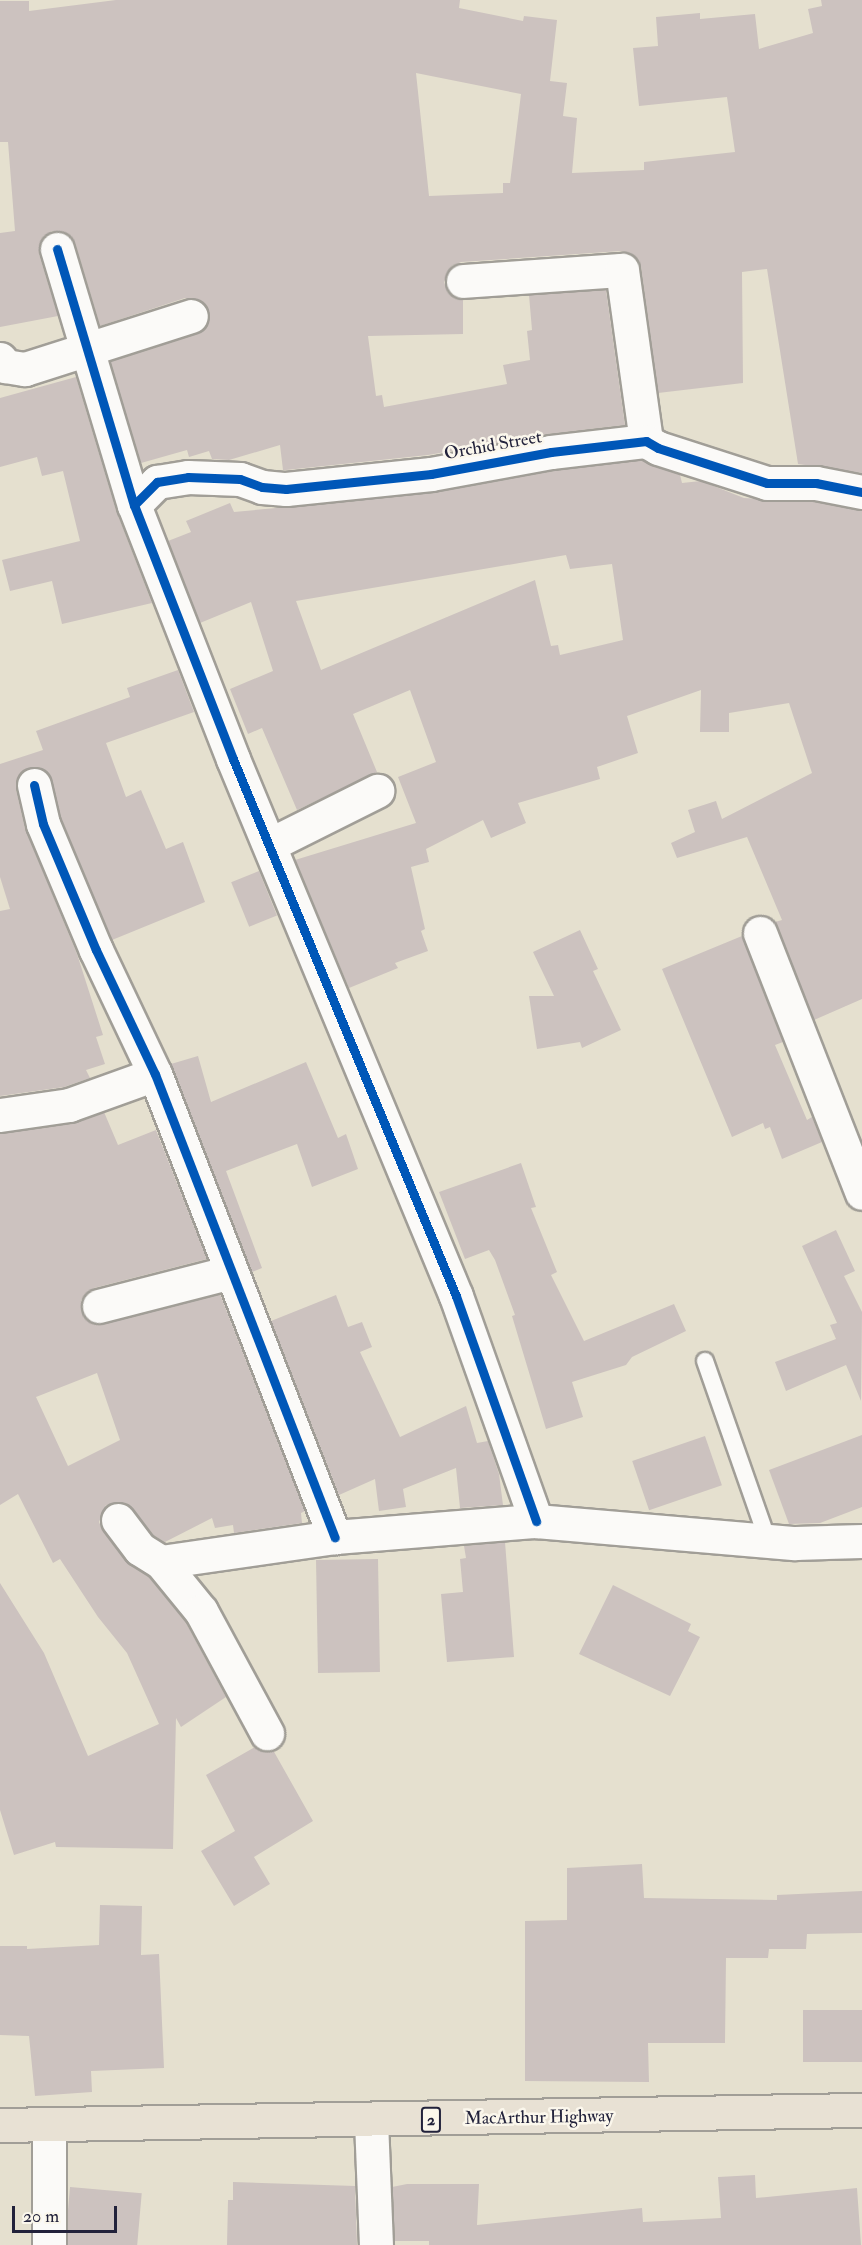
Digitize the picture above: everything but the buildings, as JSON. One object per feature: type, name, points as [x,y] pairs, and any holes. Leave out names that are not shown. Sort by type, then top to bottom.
[{"type":"highway","name":"MacArthur Highway","points":[[0,2125],[371,2121],[862,2110]]},
{"type":"street","points":[[57,249],[86,352],[134,505],[233,759],[271,844],[456,1296],[536,1521]]},
{"type":"street","points":[[463,281],[622,270],[646,441],[669,452],[767,483],[816,483],[862,492]]},
{"type":"street","points":[[0,359],[5,366],[25,369],[86,352],[191,316]]},
{"type":"street","name":"Orchid Street","points":[[134,505],[157,482],[188,477],[240,479],[262,487],[286,489],[431,474],[551,452],[646,441]]},
{"type":"street","points":[[34,785],[43,824],[96,950],[155,1074],[335,1537]]},
{"type":"street","points":[[271,844],[353,800],[377,791]]},
{"type":"street","points":[[760,933],[862,1193]]},
{"type":"street","points":[[0,1115],[69,1105],[155,1074]]},
{"type":"street","points":[[99,1306],[231,1272]]},
{"type":"street","points":[[118,1520],[140,1550],[160,1562],[201,1611],[267,1733]]},
{"type":"street","points":[[160,1562],[335,1537],[536,1521],[767,1538],[795,1543],[862,1541]]},
{"type":"street","points":[[371,2121],[376,2245]]},
{"type":"street","points":[[49,2245],[50,2126]]},
{"type":"lane","points":[[705,1361],[767,1538]]},
{"type":"cycle path","points":[[57,249],[134,505],[233,759],[456,1296],[536,1521]]},
{"type":"cycle path","points":[[134,505],[157,482],[188,477],[240,479],[262,487],[286,489],[431,474],[551,452],[646,441],[658,448],[767,483],[816,483],[862,492]]},
{"type":"cycle path","points":[[34,785],[43,824],[96,950],[155,1074],[335,1537]]}]
